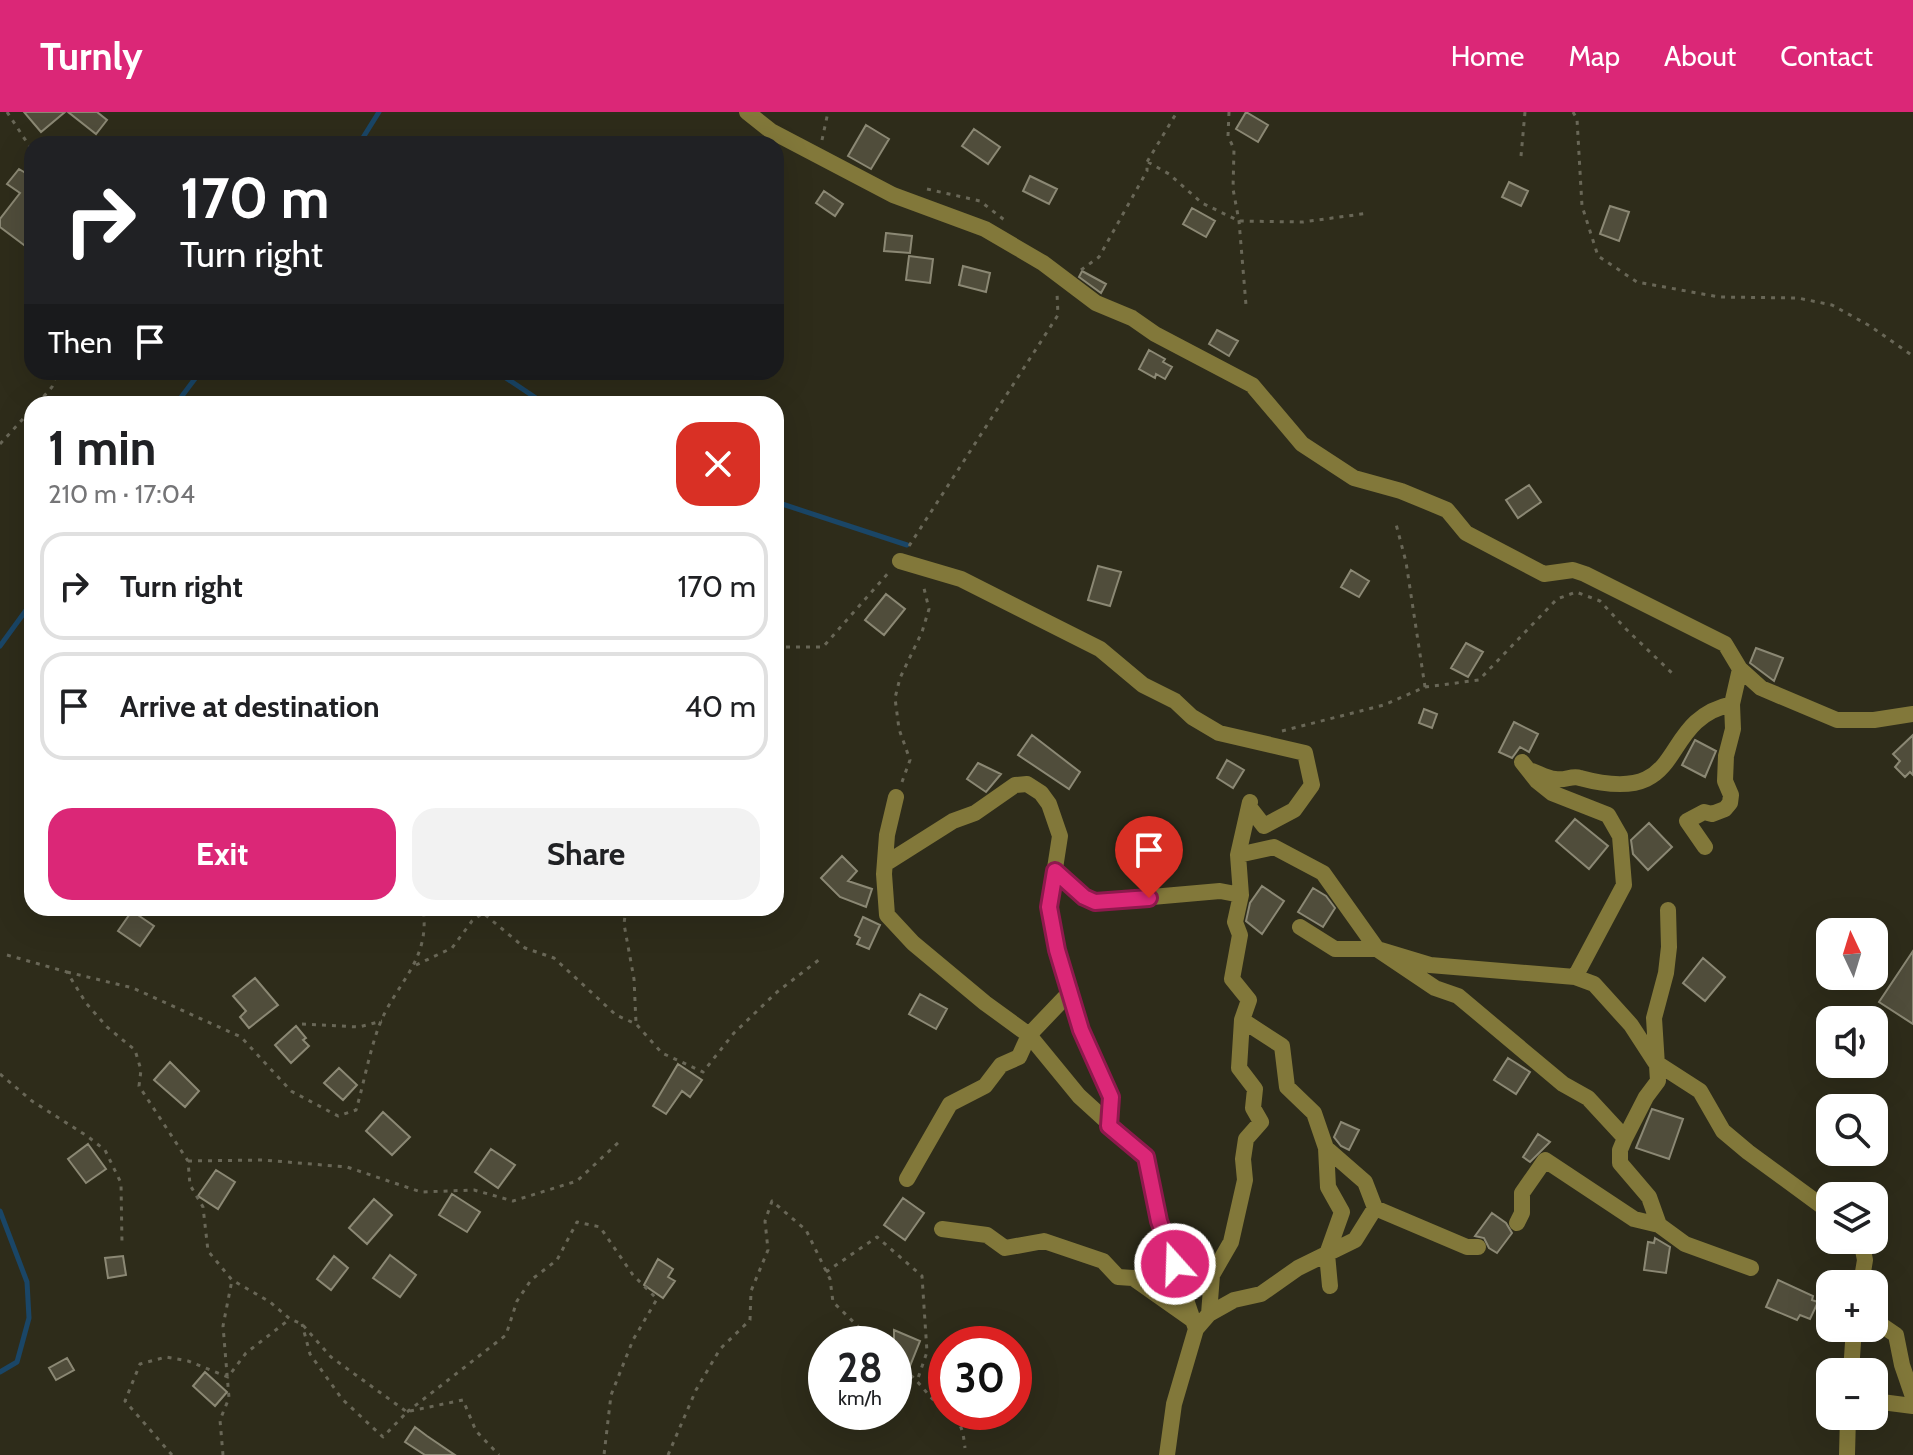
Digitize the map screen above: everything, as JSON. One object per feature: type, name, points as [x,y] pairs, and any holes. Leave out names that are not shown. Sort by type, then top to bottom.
[{"type":"street","points":[[747,112],[780,136]]},
{"type":"street","points":[[784,139],[893,195],[985,229],[1043,263],[1096,303],[1132,318],[1155,334],[1252,385],[1302,444],[1354,478],[1401,491],[1447,510],[1466,533],[1544,574],[1573,570],[1585,574],[1725,644],[1740,669],[1761,688],[1837,720],[1874,720],[1913,714]]},
{"type":"street","points":[[900,561],[961,579],[1100,649],[1143,685],[1175,701],[1192,717],[1219,733],[1305,753],[1312,785],[1294,810],[1264,826]]},
{"type":"street","points":[[1705,847],[1687,821],[1704,812],[1712,814],[1725,809],[1730,803],[1731,795],[1725,781],[1726,756],[1733,729],[1732,704],[1740,669]]},
{"type":"street","points":[[1575,977],[1624,885],[1620,836],[1608,815],[1552,793],[1537,781],[1526,766],[1554,780],[1575,776],[1615,785],[1637,783],[1659,773],[1669,762],[1678,742],[1700,718],[1715,708],[1732,704]]},
{"type":"street","points":[[885,864],[953,821],[975,813],[1015,785],[1027,784],[1041,793],[1049,804],[1060,836],[1049,907],[1057,950],[1081,1030],[1111,1097],[1109,1126]]},
{"type":"street","points":[[896,797],[887,835],[887,915],[925,953],[1029,1035],[1079,1096],[1146,1157],[1159,1221],[1200,1321]]},
{"type":"street","points":[[1167,1455],[1174,1404],[1212,1275],[1231,1242],[1245,1180],[1243,1159],[1246,1139],[1261,1122],[1253,1108],[1255,1089],[1239,1068],[1242,1020],[1249,1000],[1232,979],[1240,935],[1235,922],[1241,895],[1238,855],[1250,804],[1273,835],[1274,847]]},
{"type":"street","points":[[1238,855],[1274,847],[1323,873],[1377,949],[1435,988],[1458,996],[1563,1084],[1588,1098],[1625,1138]]},
{"type":"street","points":[[1055,871],[1084,897],[1095,902],[1220,891],[1241,895]]},
{"type":"street","points":[[1659,1225],[1649,1197],[1620,1163],[1620,1150],[1646,1097],[1658,1081],[1654,1018],[1666,973],[1668,910]]},
{"type":"street","points":[[1300,927],[1335,949],[1377,949],[1430,965],[1575,977],[1594,984],[1631,1025],[1655,1062],[1700,1091],[1723,1131],[1816,1202]]},
{"type":"street","points":[[907,1179],[950,1104],[985,1086],[1001,1065],[1019,1057],[1029,1035],[1071,991]]},
{"type":"street","points":[[1242,1020],[1282,1046],[1287,1087],[1314,1113],[1326,1148],[1328,1187],[1342,1212],[1327,1254],[1330,1286]]},
{"type":"street","points":[[1326,1148],[1365,1182],[1375,1208],[1467,1247],[1478,1247]]},
{"type":"street","points":[[1517,1223],[1522,1213],[1522,1193],[1545,1160],[1634,1219],[1659,1225],[1685,1244],[1751,1268]]},
{"type":"street","points":[[1200,1321],[1234,1300],[1261,1294],[1298,1268],[1355,1240],[1375,1208]]},
{"type":"street","points":[[942,1229],[987,1235],[1005,1248],[1044,1241],[1103,1261],[1118,1277],[1133,1278],[1200,1321]]},
{"type":"street","points":[[1888,1330],[1896,1335],[1913,1397]]},
{"type":"street","points":[[1888,1403],[1913,1406]]},
{"type":"street","points":[[1847,1455],[1848,1430]]},
{"type":"path","points":[[7,112],[24,138]]},
{"type":"path","points":[[820,147],[828,112]]},
{"type":"path","points":[[784,647],[823,647],[900,561],[1058,315],[1057,289],[1099,257],[1147,171],[1147,162],[1177,112]]},
{"type":"path","points":[[1229,112],[1228,136],[1234,149],[1233,189],[1246,305]]},
{"type":"path","points":[[1521,156],[1525,112]]},
{"type":"path","points":[[1573,112],[1577,119],[1582,206],[1598,256],[1637,282],[1719,297],[1798,298],[1832,305],[1870,326],[1913,356]]},
{"type":"path","points":[[1147,162],[1169,174],[1202,203],[1239,221],[1303,222],[1369,213]]},
{"type":"path","points":[[0,444],[24,418]]},
{"type":"path","points":[[1396,524],[1406,562],[1425,687]]},
{"type":"path","points":[[896,797],[910,760],[899,729],[895,698],[900,678],[922,632],[929,609],[923,580]]},
{"type":"path","points":[[1261,742],[1278,732],[1384,705],[1425,687],[1479,680],[1557,599],[1576,592],[1600,601],[1673,674]]},
{"type":"path","points":[[7,955],[133,988],[241,1037],[291,1091],[338,1116],[356,1110],[382,1020],[416,965],[426,929],[424,916]]},
{"type":"path","points":[[416,965],[452,948],[479,916]]},
{"type":"path","points":[[487,916],[525,948],[554,958],[616,1015],[636,1024],[662,1053],[703,1072],[734,1033],[777,992],[820,959]]},
{"type":"path","points":[[625,916],[634,979],[636,1024]]},
{"type":"path","points":[[67,972],[86,1003],[107,1027],[135,1050],[141,1070],[139,1086],[188,1161],[190,1185],[203,1207],[208,1251],[232,1280],[302,1324],[331,1357],[407,1412],[463,1400],[476,1431],[499,1455]]},
{"type":"path","points":[[302,1024],[359,1027],[382,1020]]},
{"type":"path","points":[[0,1074],[32,1101],[105,1150],[121,1183],[122,1244]]},
{"type":"path","points":[[188,1161],[263,1160],[347,1167],[421,1192],[474,1190],[513,1201],[577,1181],[621,1140]]},
{"type":"path","points":[[668,1455],[696,1390],[720,1349],[750,1320],[751,1291],[768,1250],[765,1221],[772,1201],[806,1230],[826,1272],[833,1302],[858,1326]]},
{"type":"path","points":[[302,1324],[310,1354],[342,1399],[383,1437],[407,1412],[506,1335],[517,1301],[531,1280],[557,1260],[577,1222],[600,1227],[633,1275],[657,1299],[633,1340],[611,1395],[604,1455]]},
{"type":"path","points":[[826,1272],[877,1237],[922,1276],[927,1352],[917,1381]]},
{"type":"path","points":[[223,1455],[220,1420],[229,1398],[223,1326],[232,1280]]},
{"type":"path","points":[[228,1377],[246,1353],[290,1319]]},
{"type":"path","points":[[172,1455],[125,1401],[140,1364],[166,1357],[188,1361],[228,1377]]},
{"type":"path","points":[[912,1375],[928,1395]]},
{"type":"path","points":[[963,1430],[965,1448]]},
{"type":"building","points":[[24,112],[65,112],[41,132]]},
{"type":"building","points":[[68,112],[97,112],[107,120],[96,134]]},
{"type":"building","points":[[1246,112],[1268,125],[1258,142],[1236,129]]},
{"type":"building","points":[[866,125],[889,139],[871,169],[848,156]]},
{"type":"building","points":[[974,129],[1000,147],[988,164],[962,146]]},
{"type":"building","points":[[19,169],[24,172],[24,245],[0,227],[0,219],[20,193],[7,184]]},
{"type":"building","points":[[1030,176],[1057,189],[1049,204],[1023,191]]},
{"type":"building","points":[[1509,182],[1528,191],[1521,206],[1502,197]]},
{"type":"building","points":[[824,191],[843,204],[835,216],[816,203]]},
{"type":"building","points":[[1610,206],[1629,212],[1619,241],[1600,234]]},
{"type":"building","points":[[1192,208],[1215,221],[1206,237],[1183,224]]},
{"type":"building","points":[[886,233],[912,236],[910,253],[884,251]]},
{"type":"building","points":[[909,256],[933,259],[930,283],[906,280]]},
{"type":"building","points":[[963,266],[990,273],[986,292],[959,285]]},
{"type":"building","points":[[1082,271],[1106,284],[1101,293],[1079,277]]},
{"type":"building","points":[[1217,330],[1238,341],[1229,356],[1209,344]]},
{"type":"building","points":[[1149,350],[1172,367],[1165,379],[1156,374],[1155,378],[1139,369]]},
{"type":"building","points":[[1529,485],[1541,502],[1518,518],[1506,500]]},
{"type":"building","points":[[1098,566],[1121,572],[1110,606],[1088,600]]},
{"type":"building","points":[[1351,570],[1369,581],[1359,597],[1341,587]]},
{"type":"building","points":[[886,594],[905,609],[884,635],[865,620]]},
{"type":"building","points":[[1466,643],[1483,652],[1468,677],[1451,668]]},
{"type":"building","points":[[1756,648],[1783,658],[1774,681],[1750,663]]},
{"type":"building","points":[[1424,709],[1437,714],[1432,728],[1419,723]]},
{"type":"building","points":[[1514,722],[1538,734],[1529,752],[1520,747],[1512,758],[1499,752]]},
{"type":"building","points":[[1032,735],[1080,772],[1069,789],[1018,755]]},
{"type":"building","points":[[1913,735],[1913,775],[1910,772],[1905,777],[1895,767],[1900,761],[1893,754]]},
{"type":"building","points":[[1695,740],[1716,751],[1705,777],[1682,765]]},
{"type":"building","points":[[1227,760],[1244,770],[1233,788],[1217,778]]},
{"type":"building","points":[[978,763],[1001,774],[986,792],[967,779]]},
{"type":"building","points":[[1575,819],[1608,846],[1589,869],[1556,841]]},
{"type":"building","points":[[1649,823],[1672,847],[1648,870],[1633,854],[1631,840]]},
{"type":"building","points":[[842,856],[857,871],[848,881],[872,889],[866,907],[840,897],[821,878]]},
{"type":"building","points":[[1262,886],[1284,901],[1262,934],[1246,921],[1250,903]]},
{"type":"building","points":[[1313,888],[1326,896],[1335,908],[1323,927],[1298,912]]},
{"type":"building","points":[[128,916],[139,916],[154,926],[140,946],[118,931]]},
{"type":"building","points":[[863,917],[880,925],[869,949],[857,944],[860,938],[855,935]]},
{"type":"building","points":[[1913,951],[1913,1024],[1879,1002]]},
{"type":"building","points":[[1703,958],[1725,977],[1705,1001],[1683,983]]},
{"type":"building","points":[[255,978],[278,1005],[249,1028],[240,1017],[246,1011],[233,996]]},
{"type":"building","points":[[920,994],[947,1009],[936,1029],[909,1014]]},
{"type":"building","points":[[296,1026],[309,1046],[291,1063],[275,1045]]},
{"type":"building","points":[[1508,1058],[1530,1072],[1516,1094],[1494,1080]]},
{"type":"building","points":[[170,1062],[199,1091],[185,1107],[154,1080]]},
{"type":"building","points":[[678,1064],[702,1080],[690,1097],[682,1091],[666,1114],[653,1106]]},
{"type":"building","points":[[339,1068],[357,1085],[343,1100],[324,1083]]},
{"type":"building","points":[[1652,1109],[1683,1119],[1669,1159],[1636,1148]]},
{"type":"building","points":[[383,1112],[410,1137],[392,1155],[366,1131]]},
{"type":"building","points":[[1341,1122],[1359,1130],[1349,1150],[1334,1137]]},
{"type":"building","points":[[1538,1134],[1550,1142],[1530,1162],[1523,1157]]},
{"type":"building","points":[[88,1144],[106,1169],[86,1183],[68,1159]]},
{"type":"building","points":[[491,1149],[515,1165],[498,1188],[475,1172]]},
{"type":"building","points":[[216,1170],[235,1182],[218,1209],[198,1196]]},
{"type":"building","points":[[452,1194],[480,1212],[467,1232],[439,1215]]},
{"type":"building","points":[[903,1198],[924,1213],[905,1240],[884,1225]]},
{"type":"building","points":[[374,1199],[392,1215],[367,1244],[349,1228]]},
{"type":"building","points":[[1492,1213],[1506,1223],[1512,1233],[1497,1253],[1489,1248],[1484,1238],[1475,1236]]},
{"type":"building","points":[[1655,1238],[1670,1247],[1666,1273],[1644,1270],[1648,1242],[1654,1243]]},
{"type":"building","points":[[390,1255],[416,1275],[400,1297],[373,1278]]},
{"type":"building","points":[[123,1256],[126,1275],[108,1278],[105,1258]]},
{"type":"building","points":[[334,1256],[348,1268],[331,1290],[317,1279]]},
{"type":"building","points":[[658,1259],[673,1269],[668,1277],[675,1281],[663,1298],[644,1285]]},
{"type":"building","points":[[1778,1280],[1813,1296],[1812,1300],[1816,1301],[1810,1319],[1800,1315],[1797,1320],[1766,1307]]},
{"type":"building","points":[[912,1338],[920,1341],[912,1361]]},
{"type":"building","points":[[67,1358],[74,1370],[56,1380],[49,1368]]},
{"type":"building","points":[[205,1372],[227,1392],[215,1406],[193,1386]]},
{"type":"building","points":[[415,1427],[455,1455],[425,1455],[405,1442]]},
{"type":"waterway","points":[[364,136],[379,112]]},
{"type":"waterway","points":[[182,396],[194,380]]},
{"type":"waterway","points":[[509,380],[533,396]]},
{"type":"waterway","points":[[784,505],[907,545]]},
{"type":"waterway","points":[[0,646],[24,613]]},
{"type":"waterway","points":[[0,1211],[27,1282],[29,1318],[17,1362],[0,1372]]},
{"type":"route","points":[[1149,898],[1095,902],[1084,897],[1055,871],[1049,907],[1057,950],[1081,1030],[1111,1097],[1109,1126],[1146,1157],[1159,1221],[1175,1264]]}]
